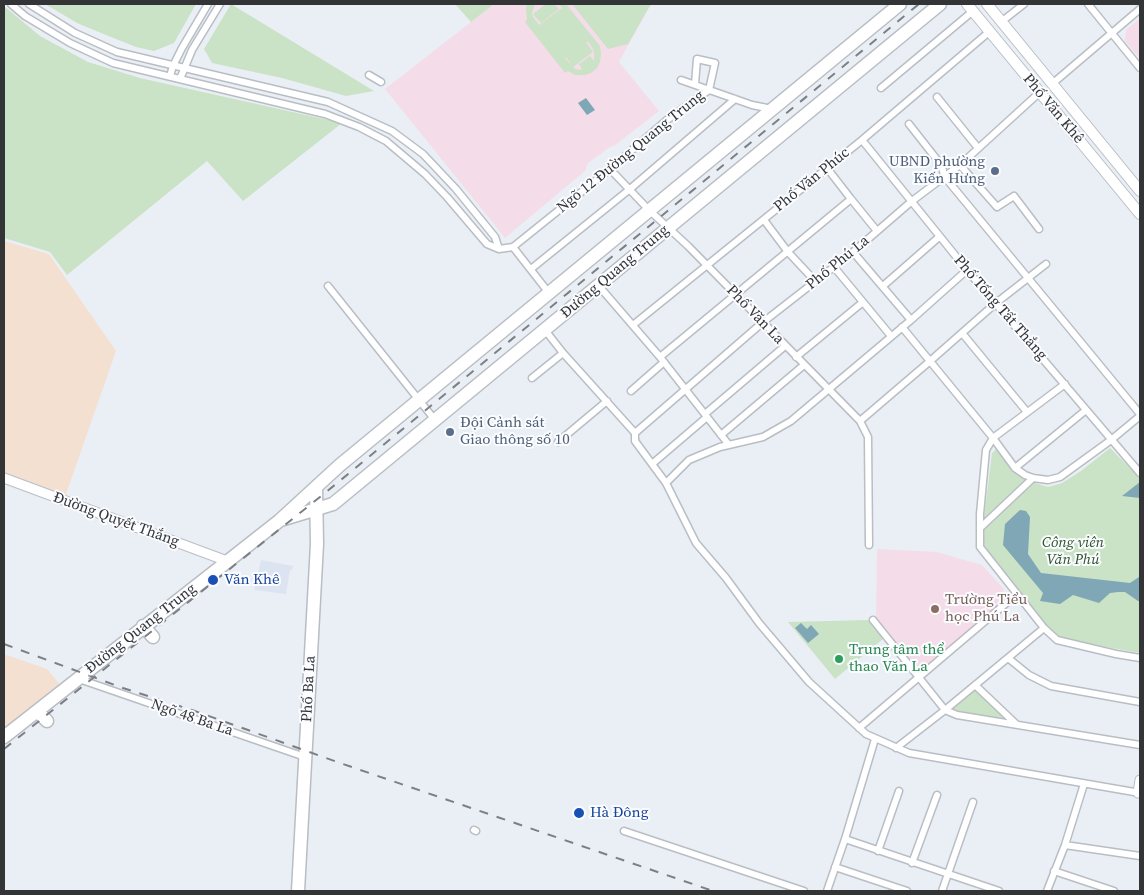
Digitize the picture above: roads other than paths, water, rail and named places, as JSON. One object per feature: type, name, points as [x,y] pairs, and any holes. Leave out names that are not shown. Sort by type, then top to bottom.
[{"type":"highway","name":"Đường Quang Trung","points":[[4,737],[227,561],[248,552],[340,465],[900,4]]},
{"type":"highway","name":"Đường Quang Trung","points":[[279,521],[333,504],[940,4]]},
{"type":"highway","name":"Phố Ba La","points":[[298,891],[317,544],[316,488]]},
{"type":"highway","points":[[317,544],[321,524],[333,504]]},
{"type":"highway","points":[[279,521],[298,518],[302,520],[311,530],[317,544]]},
{"type":"highway","points":[[143,626],[153,637]]},
{"type":"highway","points":[[37,711],[47,721]]},
{"type":"main road","name":"Phố Văn Khê","points":[[987,4],[1052,84],[1138,184]]},
{"type":"main road","name":"Phố Văn Khê","points":[[970,7],[1140,214]]},
{"type":"street","points":[[11,4],[25,16],[70,43],[113,63],[325,114],[359,127],[386,141],[419,169],[447,197],[487,244],[499,249],[513,247],[549,293]]},
{"type":"street","points":[[29,4],[75,33],[117,52],[328,102],[392,131],[423,154],[456,189],[485,223],[495,237],[499,249]]},
{"type":"street","points":[[170,76],[173,66],[208,4]]},
{"type":"street","points":[[180,79],[183,68],[220,4]]},
{"type":"street","points":[[1001,22],[1024,4]]},
{"type":"street","points":[[1088,4],[1140,68]]},
{"type":"street","points":[[881,88],[970,7]]},
{"type":"street","points":[[1052,84],[1140,8]]},
{"type":"street","name":"Phố Văn Phúc","points":[[633,326],[862,140],[989,32]]},
{"type":"street","points":[[681,80],[709,90],[715,63],[697,60],[695,84]]},
{"type":"street","points":[[369,75],[381,82]]},
{"type":"street","name":"Ngõ 12 Đường Quang Trung","points":[[513,247],[610,169],[667,120],[709,90],[772,109]]},
{"type":"street","name":"Phố Phú La","points":[[635,433],[762,323],[853,252],[912,201],[960,165],[1039,93]]},
{"type":"street","points":[[937,97],[978,148]]},
{"type":"street","points":[[531,269],[630,189],[735,99]]},
{"type":"street","points":[[902,327],[993,438],[1015,468],[1033,478],[1048,480],[1060,477],[1111,440],[1140,415],[944,176],[942,166],[909,124]]},
{"type":"street","name":"Phố Tống Tất Thắng","points":[[862,140],[966,270],[1140,473]]},
{"type":"street","points":[[960,165],[997,207],[1014,196],[1039,229]]},
{"type":"street","points":[[827,168],[850,200],[877,231]]},
{"type":"street","name":"Phố Văn La","points":[[610,169],[860,421],[868,437],[869,545]]},
{"type":"street","points":[[631,392],[662,360],[734,294],[850,200]]},
{"type":"street","points":[[764,220],[788,252],[816,282]]},
{"type":"street","points":[[883,286],[939,237]]},
{"type":"street","points":[[853,252],[910,320]]},
{"type":"street","points":[[860,421],[996,303],[1046,264]]},
{"type":"street","points":[[834,267],[891,336]]},
{"type":"street","points":[[666,483],[689,460],[729,445],[763,437],[791,421],[966,270]]},
{"type":"street","points":[[598,285],[662,360],[729,445]]},
{"type":"street","points":[[328,286],[435,420]]},
{"type":"street","points":[[796,357],[863,302]]},
{"type":"street","points":[[544,330],[635,433],[635,441],[666,483],[696,543],[726,578],[759,623],[809,682],[859,728],[875,739],[909,753],[1139,793],[1140,780]]},
{"type":"street","points":[[962,333],[1027,412]]},
{"type":"street","points":[[652,464],[785,346]]},
{"type":"street","points":[[532,378],[563,353]]},
{"type":"street","points":[[721,435],[804,365]]},
{"type":"street","points":[[1065,384],[993,438],[986,450],[980,547],[1044,628],[1057,640],[1140,658]]},
{"type":"street","points":[[558,442],[607,401]]},
{"type":"street","points":[[1015,468],[1086,410]]},
{"type":"street","name":"Đường Quyết Thắng","points":[[4,478],[227,561]]},
{"type":"street","points":[[980,528],[1033,478]]},
{"type":"street","points":[[859,728],[1017,594]]},
{"type":"street","points":[[873,620],[945,710],[957,715],[1140,745]]},
{"type":"street","points":[[896,748],[1044,628]]},
{"type":"street","points":[[1008,658],[1029,675],[1051,686],[1140,702]]},
{"type":"street","name":"Ngõ 48 Ba La","points":[[79,678],[305,757]]},
{"type":"street","points":[[975,685],[1017,725]]},
{"type":"street","points":[[826,891],[845,839],[875,739]]},
{"type":"street","points":[[1047,891],[1065,845],[1084,784]]},
{"type":"street","points":[[878,851],[899,791]]},
{"type":"street","points":[[912,863],[937,795]]},
{"type":"street","points":[[942,891],[973,802]]},
{"type":"street","points":[[624,831],[804,891]]},
{"type":"street","points":[[845,839],[999,891]]},
{"type":"street","points":[[1065,845],[1140,856]]},
{"type":"street","points":[[835,867],[907,891]]},
{"type":"street","points":[[1054,871],[1114,891]]},
{"type":"water","points":[[586,98],[595,110],[587,115],[578,103]]},
{"type":"water","points":[[1140,482],[1140,498],[1122,496]]},
{"type":"water","points":[[1020,510],[1026,511],[1030,517],[1028,554],[1041,573],[1130,583],[1139,577],[1140,554],[1140,601],[1125,592],[1118,592],[1110,593],[1099,603],[1073,595],[1060,604],[1040,601],[1043,593],[1003,545],[1005,524]]},
{"type":"water","points":[[801,623],[807,629],[811,625],[819,634],[808,643],[795,628]]},
{"type":"railway","points":[[4,749],[325,493],[919,4]]},
{"type":"railway","points":[[4,644],[123,688],[192,710],[713,891]]},
{"type":"place","name":"UBND phường Kiến Hưng","points":[[995,171]]},
{"type":"place","name":"Đội Cảnh sát Giao thông số 10","points":[[450,432]]},
{"type":"place","name":"Văn Khê","points":[[213,580]]},
{"type":"place","name":"Trường Tiểu học Phú La","points":[[935,609]]},
{"type":"place","name":"Trung tâm thể thao Văn La","points":[[839,659]]},
{"type":"place","name":"Hà Đông","points":[[579,813]]},
{"type":"park label","name":"Công viên Văn Phú","points":[[1073,552]]}]
